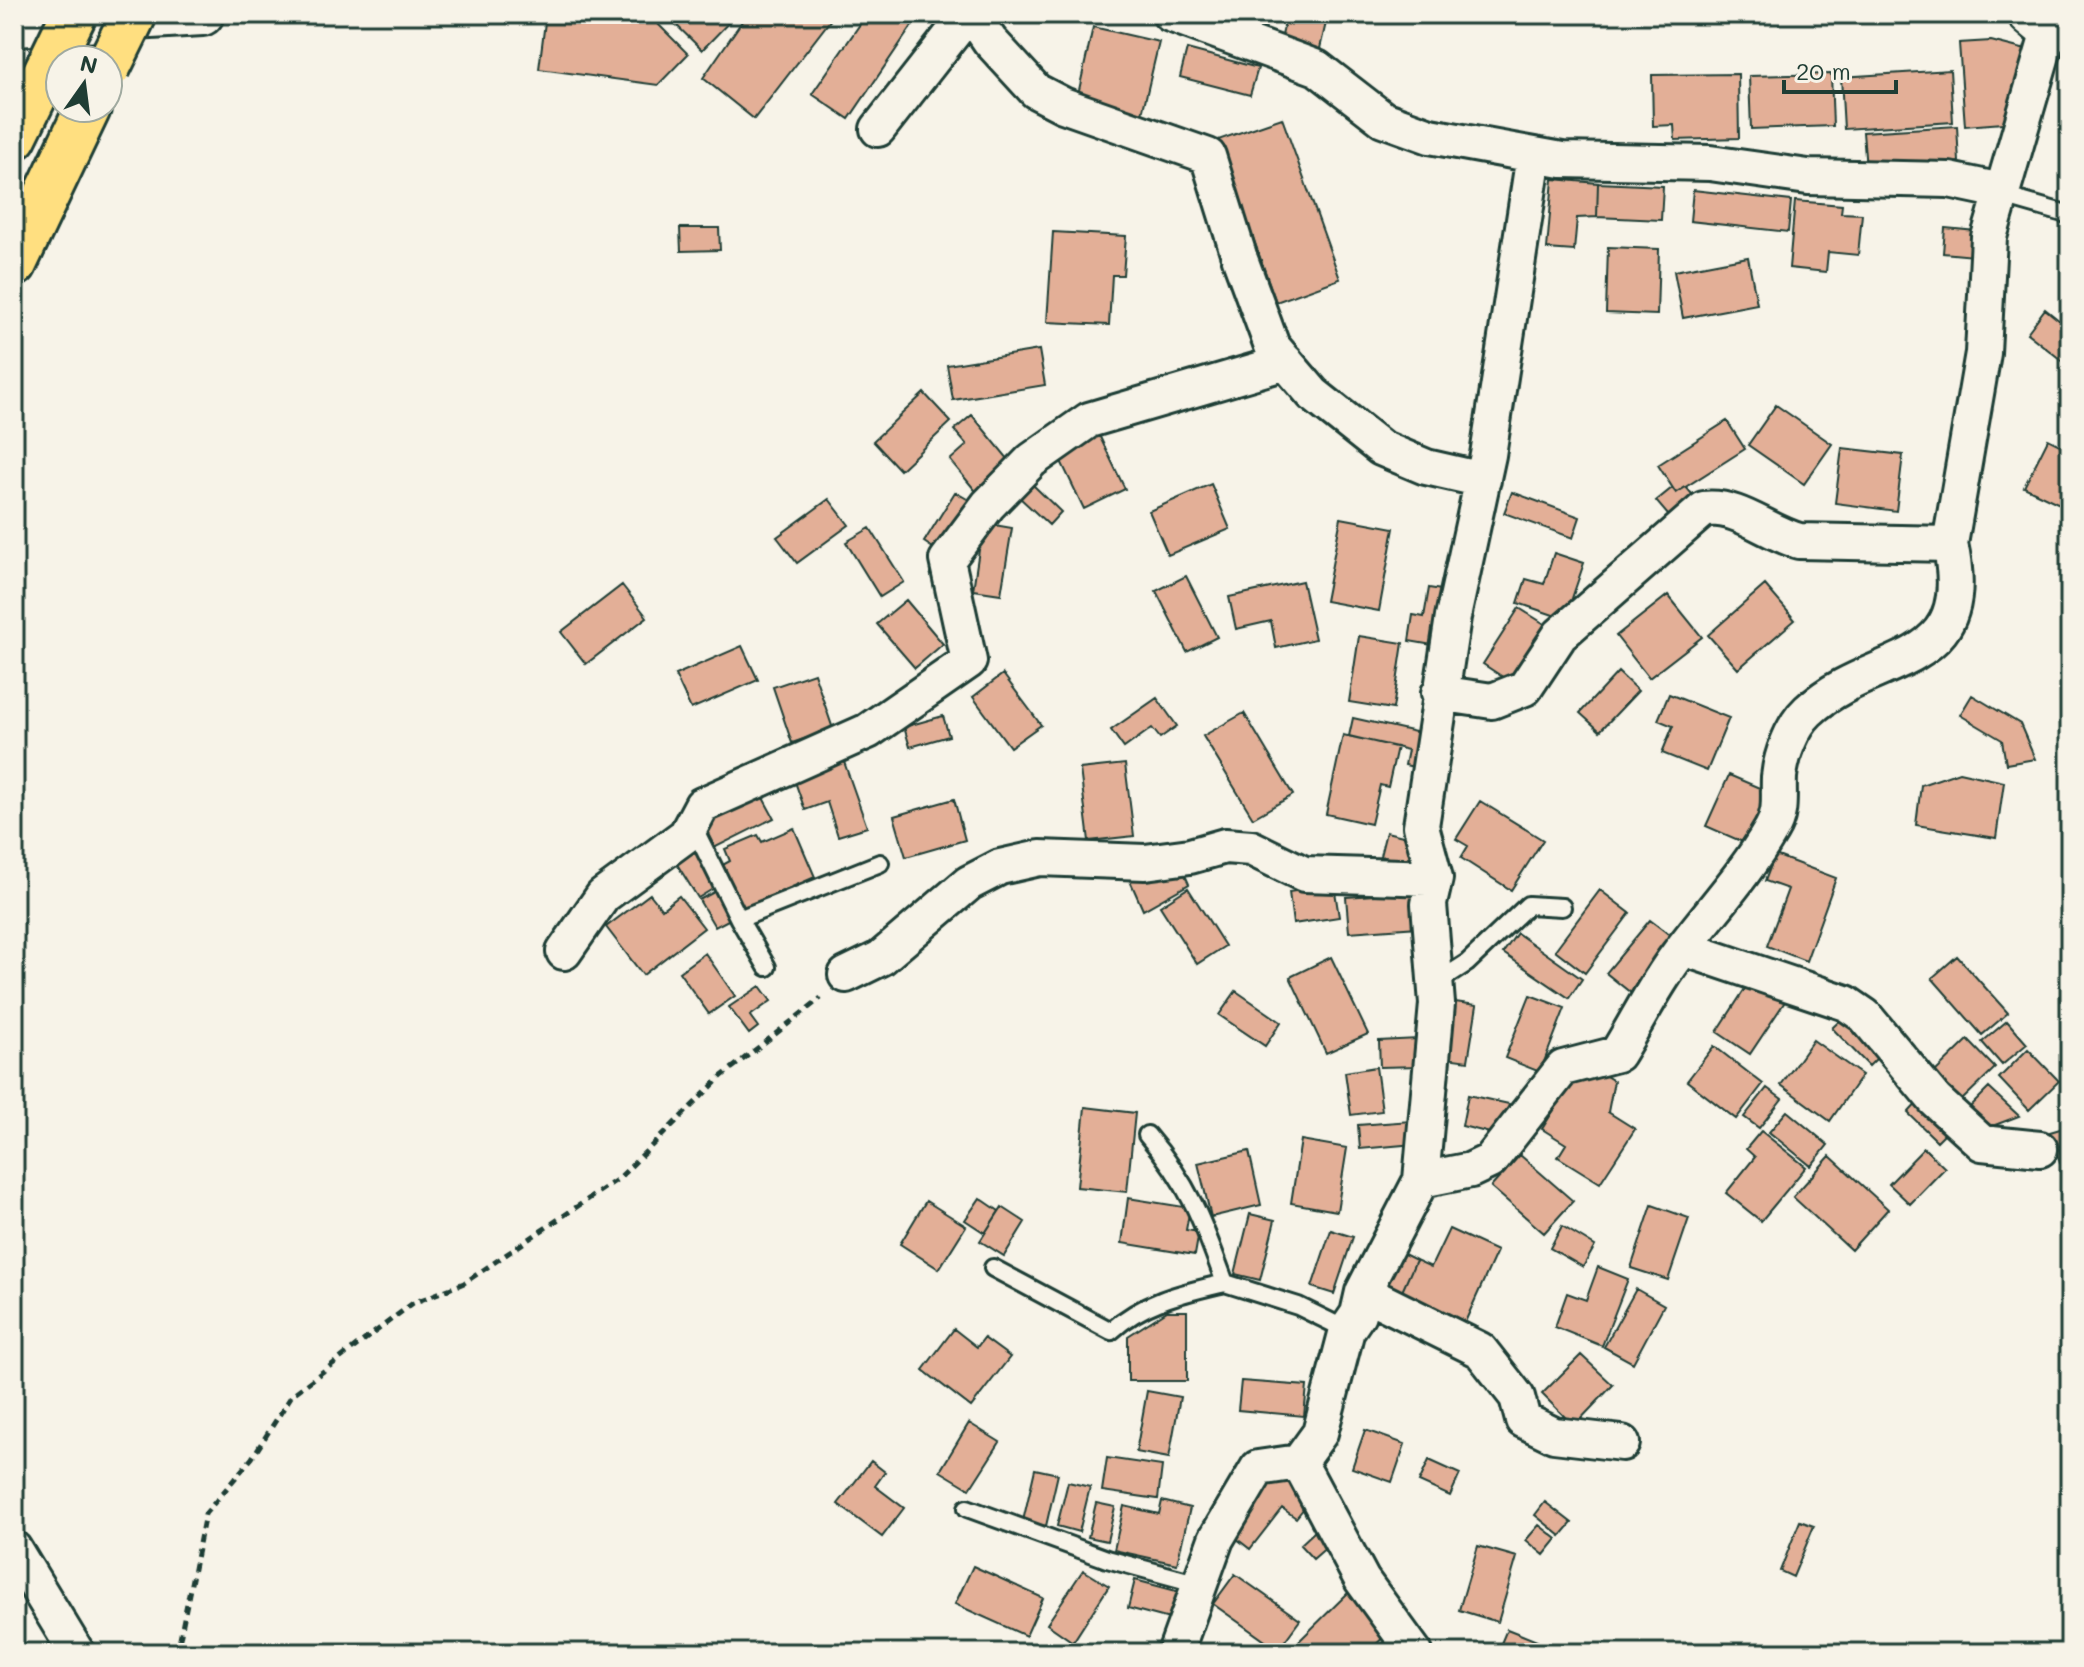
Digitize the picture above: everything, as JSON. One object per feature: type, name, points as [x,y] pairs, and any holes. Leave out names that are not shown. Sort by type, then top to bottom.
[{"type":"highway","points":[[14,137],[74,14]]},
{"type":"highway","points":[[119,44],[134,14]]},
{"type":"highway","points":[[14,264],[80,124]]},
{"type":"street","points":[[14,25],[202,14]]},
{"type":"street","points":[[878,129],[968,14]]},
{"type":"street","points":[[975,14],[975,19],[990,41],[1036,91],[1063,105],[1208,156],[1240,259],[1272,346],[1313,394],[1381,448],[1426,467],[1483,480]]},
{"type":"street","points":[[1170,14],[1317,68],[1383,119],[1406,130],[1562,160],[1710,163],[1808,177],[1949,180],[1987,188],[2003,196]]},
{"type":"street","points":[[1421,1180],[1471,1170],[1490,1161],[1563,1068],[1617,1054],[1683,948],[1742,874],[1772,829],[1779,812],[1779,775],[1786,752],[1795,728],[1808,711],[1841,689],[1933,644],[1944,628],[1955,588],[1956,568],[1950,544],[1983,353],[1989,237],[2051,21]]},
{"type":"street","points":[[1175,1653],[1216,1539],[1258,1468],[1299,1462],[1320,1433],[1347,1330],[1358,1314],[1363,1292],[1421,1180],[1437,1004],[1429,904],[1435,878],[1421,826],[1439,693],[1483,480],[1534,155]]},
{"type":"street","points":[[564,952],[603,896],[686,835],[702,805],[868,731],[969,661],[947,560],[988,505],[1032,460],[1089,420],[1286,362]]},
{"type":"street","points":[[1439,693],[1492,701],[1525,688],[1560,635],[1704,509],[1730,509],[1782,536],[1799,541],[1950,544]]},
{"type":"street","points":[[846,975],[881,958],[969,883],[1000,867],[1040,858],[1145,862],[1190,856],[1225,846],[1251,848],[1304,874],[1435,878]]},
{"type":"street","points":[[1683,948],[1846,1003],[1865,1016],[1935,1100],[1982,1143],[2040,1149]]},
{"type":"street","points":[[1363,1292],[1480,1350],[1517,1397],[1523,1420],[1554,1435],[1622,1443]]},
{"type":"street","points":[[1299,1462],[1362,1580],[1415,1653]]},
{"type":"street","points":[[14,1549],[77,1653]]},
{"type":"lane","points":[[2003,196],[2070,215]]},
{"type":"lane","points":[[692,825],[767,967]]},
{"type":"lane","points":[[739,919],[880,863]]},
{"type":"lane","points":[[1436,983],[1467,963],[1528,905],[1562,907]]},
{"type":"lane","points":[[1147,1135],[1175,1167],[1198,1206],[1225,1283]]},
{"type":"lane","points":[[993,1268],[1111,1331],[1128,1315],[1169,1296],[1225,1283],[1298,1306],[1347,1330]]},
{"type":"lane","points":[[967,1508],[1107,1559],[1199,1584]]},
{"type":"path","points":[[177,1653],[205,1514],[252,1458],[292,1395],[413,1303],[464,1283],[618,1179],[722,1076],[846,975]]},
{"type":"building","points":[[546,14],[617,14],[652,18],[688,54],[658,85],[539,69]]},
{"type":"building","points":[[665,14],[737,14],[702,50]]},
{"type":"building","points":[[747,14],[835,14],[754,119],[703,78]]},
{"type":"building","points":[[867,14],[920,14],[849,119],[812,94]]},
{"type":"building","points":[[1287,14],[1328,14],[1319,53],[1280,44]]},
{"type":"building","points":[[1093,27],[1159,42],[1142,114],[1077,99]]},
{"type":"building","points":[[1991,41],[2034,52],[2016,122],[1965,126],[1959,43]]},
{"type":"building","points":[[1187,49],[1258,68],[1250,95],[1180,77]]},
{"type":"building","points":[[1950,70],[1953,122],[1844,129],[1841,77]]},
{"type":"building","points":[[1738,74],[1739,138],[1675,140],[1674,125],[1653,126],[1652,75]]},
{"type":"building","points":[[1831,74],[1833,126],[1751,129],[1749,76]]},
{"type":"building","points":[[1282,118],[1340,279],[1276,302],[1218,140]]},
{"type":"building","points":[[1957,126],[1959,162],[1866,169],[1863,132]]},
{"type":"building","points":[[1553,179],[1598,183],[1597,217],[1577,218],[1574,251],[1547,249]]},
{"type":"building","points":[[1598,183],[1663,186],[1661,220],[1597,217]]},
{"type":"building","points":[[1693,190],[1791,201],[1788,232],[1690,221]]},
{"type":"building","points":[[1795,201],[1842,205],[1841,213],[1862,214],[1858,255],[1828,252],[1826,272],[1789,268]]},
{"type":"building","points":[[680,228],[719,228],[720,250],[681,251]]},
{"type":"building","points":[[1945,228],[1976,231],[1974,256],[1943,253]]},
{"type":"building","points":[[1053,232],[1126,236],[1123,275],[1112,275],[1109,325],[1047,322]]},
{"type":"building","points":[[1608,247],[1659,249],[1657,315],[1606,313]]},
{"type":"building","points":[[1748,257],[1757,304],[1683,318],[1674,271]]},
{"type":"building","points":[[2045,309],[2070,329],[2070,367],[2027,333]]},
{"type":"building","points":[[1039,350],[1045,385],[953,400],[947,365]]},
{"type":"building","points":[[924,393],[951,422],[900,470],[873,441]]},
{"type":"building","points":[[1776,405],[1832,444],[1804,484],[1748,445]]},
{"type":"building","points":[[972,415],[1014,466],[979,495],[950,460],[967,445],[954,430]]},
{"type":"building","points":[[1727,421],[1745,449],[1676,493],[1658,465]]},
{"type":"building","points":[[1099,435],[1125,489],[1084,509],[1058,455]]},
{"type":"building","points":[[2048,439],[2070,450],[2070,509],[2024,487]]},
{"type":"building","points":[[1842,448],[1903,455],[1896,511],[1835,503]]},
{"type":"building","points":[[1032,484],[1061,512],[1049,525],[1019,497]]},
{"type":"building","points":[[1211,484],[1230,529],[1168,555],[1149,511]]},
{"type":"building","points":[[1686,487],[1698,501],[1674,522],[1656,501],[1672,488],[1676,493]]},
{"type":"building","points":[[955,492],[974,503],[942,554],[924,542]]},
{"type":"building","points":[[1512,492],[1580,517],[1573,538],[1504,513]]},
{"type":"building","points":[[829,499],[849,525],[797,563],[777,537]]},
{"type":"building","points":[[1341,518],[1394,528],[1379,611],[1325,601]]},
{"type":"building","points":[[983,523],[1012,528],[1001,594],[973,590]]},
{"type":"building","points":[[870,528],[904,582],[880,597],[846,542]]},
{"type":"building","points":[[1554,553],[1584,563],[1565,619],[1518,603],[1526,579],[1544,584]]},
{"type":"building","points":[[1186,576],[1217,637],[1187,652],[1156,591]]},
{"type":"building","points":[[1302,581],[1315,639],[1276,648],[1271,621],[1236,629],[1229,597]]},
{"type":"building","points":[[622,585],[647,617],[586,664],[561,632]]},
{"type":"building","points":[[1765,585],[1795,620],[1738,669],[1708,635]]},
{"type":"building","points":[[1429,588],[1454,592],[1444,647],[1409,641],[1413,615],[1424,617]]},
{"type":"building","points":[[1668,595],[1702,637],[1649,678],[1616,636]]},
{"type":"building","points":[[906,600],[943,644],[915,668],[877,624]]},
{"type":"building","points":[[1519,608],[1551,628],[1515,685],[1483,664]]},
{"type":"building","points":[[1359,636],[1403,643],[1393,709],[1349,702]]},
{"type":"building","points":[[742,646],[758,680],[691,709],[675,675]]},
{"type":"building","points":[[1618,672],[1638,691],[1600,731],[1580,713]]},
{"type":"building","points":[[814,673],[833,729],[792,743],[773,687]]},
{"type":"building","points":[[1003,674],[1041,725],[1010,747],[973,697]]},
{"type":"building","points":[[1669,694],[1729,718],[1707,771],[1662,753],[1673,726],[1658,720]]},
{"type":"building","points":[[1972,695],[2020,724],[2035,759],[2006,764],[2002,740],[1960,715]]},
{"type":"building","points":[[1157,698],[1177,726],[1160,738],[1152,728],[1124,748],[1111,730]]},
{"type":"building","points":[[1244,713],[1293,795],[1253,818],[1203,736]]},
{"type":"building","points":[[943,716],[949,736],[910,747],[904,727]]},
{"type":"building","points":[[1353,718],[1429,735],[1422,769],[1405,765],[1408,750],[1349,736]]},
{"type":"building","points":[[1343,735],[1397,747],[1388,787],[1380,785],[1371,824],[1326,814]]},
{"type":"building","points":[[843,759],[867,827],[838,836],[827,802],[805,810],[793,776]]},
{"type":"building","points":[[1125,764],[1134,836],[1089,841],[1080,769]]},
{"type":"building","points":[[1959,772],[2004,782],[1996,838],[1916,825],[1921,785]]},
{"type":"building","points":[[1729,775],[1776,795],[1754,847],[1706,826]]},
{"type":"building","points":[[761,794],[774,818],[714,848],[702,825]]},
{"type":"building","points":[[954,799],[965,840],[906,857],[894,816]]},
{"type":"building","points":[[1480,801],[1543,840],[1511,890],[1461,858],[1468,846],[1456,839]]},
{"type":"building","points":[[794,828],[815,877],[737,911],[719,867],[730,861],[725,849],[758,835],[762,842]]},
{"type":"building","points":[[1386,832],[1416,839],[1410,863],[1380,856]]},
{"type":"building","points":[[694,850],[716,887],[698,898],[675,861]]},
{"type":"building","points":[[1775,855],[1836,878],[1806,961],[1767,946],[1788,889],[1765,881]]},
{"type":"building","points":[[1182,868],[1189,884],[1143,910],[1128,876]]},
{"type":"building","points":[[1334,885],[1339,917],[1293,924],[1289,892]]},
{"type":"building","points":[[1188,888],[1225,946],[1197,964],[1160,906]]},
{"type":"building","points":[[1600,890],[1630,913],[1585,973],[1555,950]]},
{"type":"building","points":[[716,891],[732,918],[715,927],[699,900]]},
{"type":"building","points":[[1416,892],[1418,927],[1349,932],[1346,897]]},
{"type":"building","points":[[650,894],[662,909],[679,896],[704,928],[643,975],[606,927]]},
{"type":"building","points":[[1650,920],[1675,939],[1631,993],[1606,973]]},
{"type":"building","points":[[1517,933],[1582,979],[1569,998],[1503,953]]},
{"type":"building","points":[[705,953],[735,996],[709,1014],[679,972]]},
{"type":"building","points":[[1957,956],[2008,1013],[1982,1035],[1932,978]]},
{"type":"building","points":[[1331,957],[1368,1034],[1326,1053],[1290,977]]},
{"type":"building","points":[[1752,978],[1786,1000],[1750,1054],[1717,1032]]},
{"type":"building","points":[[760,986],[771,1001],[750,1016],[758,1027],[749,1034],[729,1007]]},
{"type":"building","points":[[1236,991],[1281,1022],[1265,1046],[1219,1015]]},
{"type":"building","points":[[1530,995],[1565,1008],[1540,1072],[1505,1058]]},
{"type":"building","points":[[1455,1002],[1477,1005],[1468,1061],[1446,1058]]},
{"type":"building","points":[[1849,1012],[1886,1049],[1869,1066],[1832,1028]]},
{"type":"building","points":[[2007,1021],[2027,1044],[2002,1065],[1982,1042]]},
{"type":"building","points":[[1418,1039],[1420,1066],[1380,1067],[1379,1041]]},
{"type":"building","points":[[1813,1040],[1862,1075],[1830,1121],[1781,1085]]},
{"type":"building","points":[[1968,1040],[1995,1068],[1961,1101],[1934,1073]]},
{"type":"building","points":[[1714,1046],[1763,1084],[1736,1119],[1687,1081]]},
{"type":"building","points":[[2028,1049],[2059,1081],[2029,1110],[1999,1078]]},
{"type":"building","points":[[1376,1067],[1382,1111],[1351,1115],[1345,1072]]},
{"type":"building","points":[[1599,1072],[1614,1081],[1608,1112],[1635,1129],[1600,1183],[1558,1157],[1566,1144],[1542,1129],[1571,1083]]},
{"type":"building","points":[[1767,1088],[1782,1099],[1759,1128],[1744,1117]]},
{"type":"building","points":[[1989,1088],[2019,1116],[1987,1128],[1968,1109]]},
{"type":"building","points":[[1468,1095],[1509,1104],[1502,1136],[1462,1126]]},
{"type":"building","points":[[1920,1100],[1949,1129],[1937,1141],[1908,1113]]},
{"type":"building","points":[[1085,1107],[1135,1113],[1127,1192],[1077,1187]]},
{"type":"building","points":[[1787,1111],[1828,1145],[1811,1166],[1769,1132]]},
{"type":"building","points":[[1411,1121],[1414,1144],[1360,1149],[1358,1125]]},
{"type":"building","points":[[2070,1126],[2070,1160],[2060,1163],[2050,1132]]},
{"type":"building","points":[[1761,1131],[1806,1167],[1761,1221],[1726,1193],[1755,1157],[1746,1149]]},
{"type":"building","points":[[1301,1140],[1347,1148],[1337,1211],[1291,1203]]},
{"type":"building","points":[[1924,1148],[1945,1168],[1910,1204],[1889,1184]]},
{"type":"building","points":[[1249,1151],[1261,1205],[1211,1217],[1198,1163]]},
{"type":"building","points":[[1520,1155],[1573,1201],[1544,1233],[1491,1187]]},
{"type":"building","points":[[1830,1156],[1888,1209],[1851,1250],[1793,1197]]},
{"type":"building","points":[[980,1198],[999,1211],[985,1233],[965,1220]]},
{"type":"building","points":[[1128,1198],[1190,1208],[1186,1230],[1199,1232],[1195,1255],[1122,1243]]},
{"type":"building","points":[[926,1201],[966,1226],[939,1269],[900,1244]]},
{"type":"building","points":[[1652,1205],[1689,1218],[1668,1280],[1631,1268]]},
{"type":"building","points":[[1002,1207],[1025,1222],[1004,1256],[980,1241]]},
{"type":"building","points":[[1250,1214],[1275,1220],[1260,1280],[1235,1274]]},
{"type":"building","points":[[1562,1226],[1595,1246],[1583,1267],[1550,1248]]},
{"type":"building","points":[[1449,1229],[1497,1251],[1461,1331],[1400,1296],[1416,1260],[1431,1267]]},
{"type":"building","points":[[1331,1230],[1353,1237],[1334,1294],[1312,1287]]},
{"type":"building","points":[[1402,1253],[1416,1260],[1400,1296],[1385,1288]]},
{"type":"building","points":[[1598,1267],[1628,1279],[1602,1346],[1555,1327],[1567,1293],[1586,1300]]},
{"type":"building","points":[[1636,1289],[1664,1305],[1633,1363],[1604,1347]]},
{"type":"building","points":[[1167,1311],[1187,1311],[1187,1381],[1128,1381],[1128,1336]]},
{"type":"building","points":[[954,1329],[977,1347],[984,1338],[1010,1357],[971,1407],[923,1370]]},
{"type":"building","points":[[1581,1355],[1613,1385],[1574,1426],[1542,1394]]},
{"type":"building","points":[[1241,1381],[1307,1386],[1304,1416],[1238,1410]]},
{"type":"building","points":[[1147,1391],[1180,1397],[1169,1458],[1136,1452]]},
{"type":"building","points":[[969,1423],[1000,1442],[970,1489],[940,1471]]},
{"type":"building","points":[[1365,1430],[1405,1444],[1392,1482],[1352,1468]]},
{"type":"building","points":[[1107,1458],[1162,1466],[1158,1499],[1102,1491]]},
{"type":"building","points":[[1429,1460],[1460,1474],[1450,1496],[1419,1482]]},
{"type":"building","points":[[871,1461],[885,1472],[875,1486],[904,1508],[882,1537],[838,1504]]},
{"type":"building","points":[[1035,1469],[1058,1474],[1046,1526],[1023,1521]]},
{"type":"building","points":[[1279,1473],[1312,1498],[1296,1518],[1282,1508],[1250,1549],[1232,1535]]},
{"type":"building","points":[[1068,1482],[1090,1487],[1079,1532],[1057,1526]]},
{"type":"building","points":[[1162,1501],[1190,1508],[1177,1564],[1114,1550],[1124,1506],[1159,1514]]},
{"type":"building","points":[[1545,1502],[1572,1523],[1561,1536],[1535,1515]]},
{"type":"building","points":[[1096,1503],[1115,1507],[1107,1541],[1088,1537]]},
{"type":"building","points":[[1800,1521],[1814,1526],[1793,1577],[1780,1571]]},
{"type":"building","points":[[1539,1525],[1557,1539],[1544,1555],[1526,1540]]},
{"type":"building","points":[[1315,1531],[1328,1546],[1313,1559],[1300,1545]]},
{"type":"building","points":[[1478,1546],[1517,1557],[1498,1622],[1459,1610]]},
{"type":"building","points":[[973,1566],[1043,1598],[1026,1636],[955,1604]]},
{"type":"building","points":[[1083,1570],[1109,1586],[1073,1642],[1047,1624]]},
{"type":"building","points":[[1235,1574],[1300,1620],[1278,1650],[1213,1604]]},
{"type":"building","points":[[1135,1580],[1184,1593],[1177,1621],[1128,1608]]},
{"type":"building","points":[[1353,1588],[1392,1629],[1367,1653],[1307,1653],[1297,1643]]},
{"type":"building","points":[[1507,1629],[1537,1641],[1532,1653],[1497,1653]]},
{"type":"building","points":[[1391,1638],[1403,1653],[1371,1653]]}]
